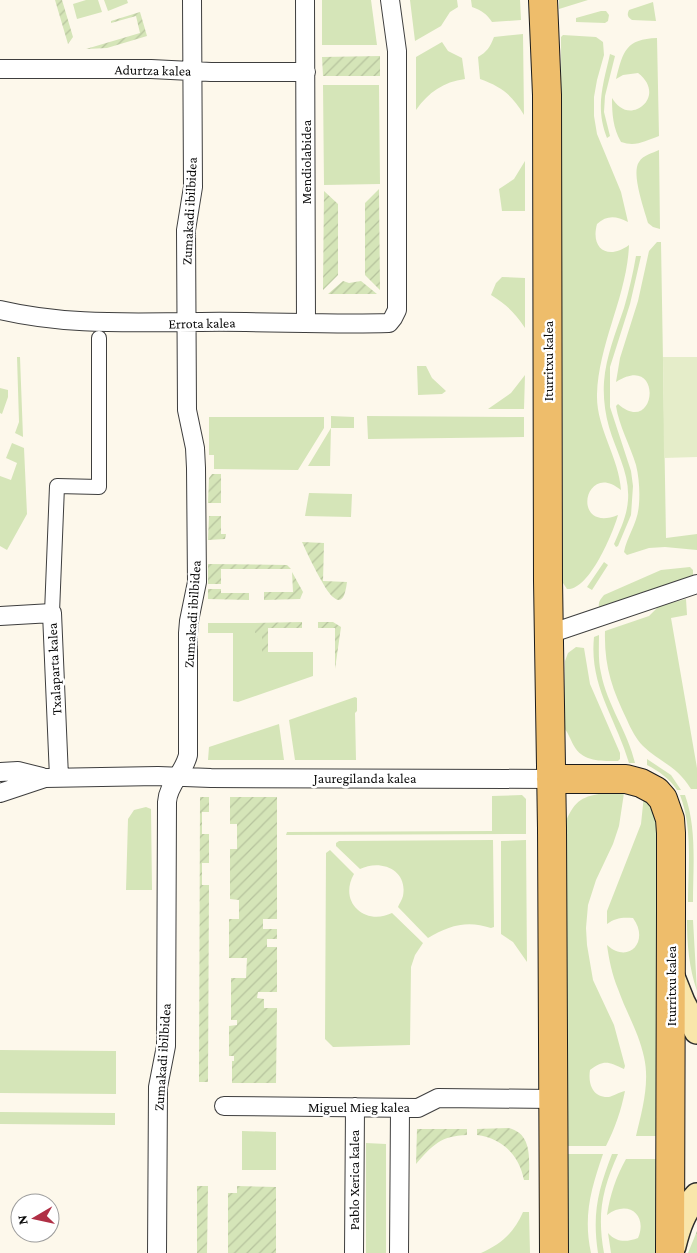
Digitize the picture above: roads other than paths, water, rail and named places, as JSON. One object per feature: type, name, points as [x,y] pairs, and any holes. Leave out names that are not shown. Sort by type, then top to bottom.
[{"type":"main road","name":"Iturritxu kalea","points":[[543,0],[547,105],[549,723],[552,828],[554,1253]]},
{"type":"main road","name":"Iturritxu kalea","points":[[549,723],[560,755],[573,768],[591,779]]},
{"type":"main road","name":"Iturritxu kalea","points":[[551,778],[626,779],[641,783],[656,791],[667,807],[671,833],[670,1253]]},
{"type":"main road","name":"Iturritxu kalea","points":[[552,828],[558,807],[579,786],[591,779]]},
{"type":"main road","points":[[671,975],[697,1031]]},
{"type":"main road","points":[[670,1253],[679,1222],[697,1196]]},
{"type":"street","name":"Zumakadi ibilbidea","points":[[157,1253],[158,1088],[166,1046],[167,802],[170,788],[186,764],[188,750],[188,633],[196,582],[195,448],[187,410],[186,230],[193,187],[192,0]]},
{"type":"street","name":"Mendiolabidea","points":[[305,0],[306,323]]},
{"type":"street","name":"Errota kalea","points":[[0,310],[67,321],[103,323],[389,323],[397,310],[397,51],[390,0]]},
{"type":"street","name":"Adurtza kalea","points":[[0,69],[306,72]]},
{"type":"street","points":[[52,613],[57,486],[99,487],[99,338]]},
{"type":"street","points":[[549,634],[697,584]]},
{"type":"street","name":"Txalaparta kalea","points":[[0,616],[52,613],[52,777]]},
{"type":"street","points":[[0,772],[18,771],[52,777]]},
{"type":"street","points":[[0,793],[52,777]]},
{"type":"street","name":"Jauregilanda kalea","points":[[52,777],[551,778]]},
{"type":"street","name":"Miguel Mieg kalea","points":[[224,1106],[418,1108],[438,1098],[553,1099]]},
{"type":"street","name":"Pablo Xerica kalea","points":[[354,1253],[355,1108]]},
{"type":"street","points":[[399,1253],[400,1108]]}]
